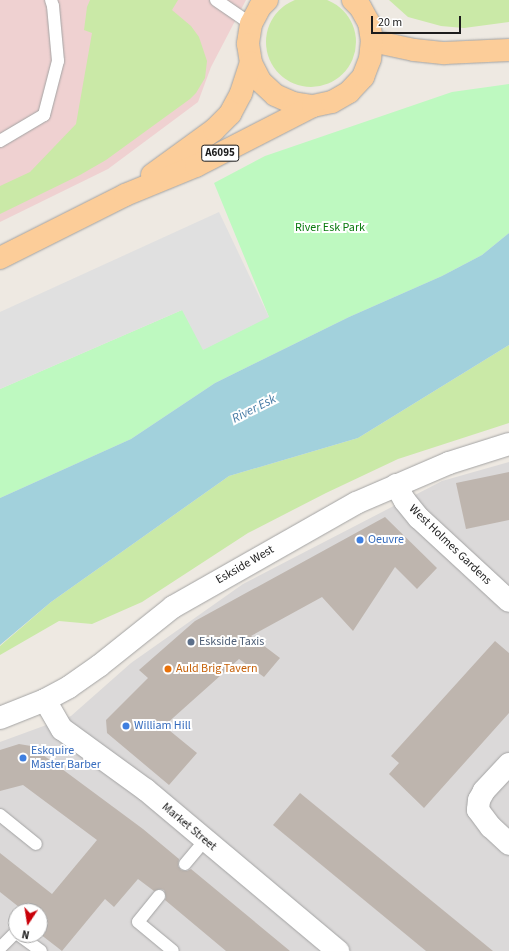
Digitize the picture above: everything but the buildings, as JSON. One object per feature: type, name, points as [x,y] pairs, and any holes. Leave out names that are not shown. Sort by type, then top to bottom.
[{"type":"main road","name":"A6095","points":[[267,0],[260,7],[251,24],[248,44],[251,63],[260,81],[275,95],[293,104],[313,106]]},
{"type":"main road","name":"A6095","points":[[0,258],[125,195],[196,166],[313,106],[332,102],[350,92],[363,77],[370,59],[372,41],[369,23],[360,7],[353,0]]},
{"type":"main road","points":[[372,41],[414,50],[445,53],[509,50]]},
{"type":"main road","name":"A6095","points":[[125,195],[214,130],[230,114],[241,93],[251,63]]},
{"type":"street","name":"Eskside West","points":[[0,718],[45,700],[69,687],[99,666],[173,606],[315,525],[356,503],[396,485],[448,464],[509,444]]},
{"type":"street","name":"West Holmes Gardens","points":[[396,485],[405,501],[419,518],[509,601]]},
{"type":"street","name":"Market Street","points":[[45,700],[62,729],[146,790],[338,951]]},
{"type":"street","points":[[509,764],[484,791],[479,800],[478,810],[509,844]]},
{"type":"lane","points":[[0,141],[44,115],[58,61],[53,6],[51,0]]},
{"type":"lane","points":[[216,0],[251,24]]},
{"type":"lane","points":[[0,815],[36,844]]},
{"type":"lane","points":[[185,864],[205,840]]},
{"type":"lane","points":[[159,896],[138,922],[173,951]]},
{"type":"lane","points":[[0,948],[8,940]]},
{"type":"lane","points":[[30,943],[41,951]]},
{"type":"shaded area","points":[[0,0],[246,0],[211,67],[198,102],[108,169],[0,222]]},
{"type":"shaded area","points":[[219,212],[269,317],[203,350],[182,310],[0,389],[0,312]]},
{"type":"shaded area","points":[[509,462],[509,951],[0,951],[0,742],[71,716],[131,663],[243,584],[442,481]]},
{"type":"green space","points":[[311,-3],[328,0],[343,10],[353,25],[356,42],[353,59],[343,74],[328,84],[311,87],[294,84],[279,74],[269,59],[266,42],[269,25],[279,10],[294,0]]},
{"type":"green space","points":[[90,0],[178,0],[172,10],[191,26],[199,37],[207,61],[205,78],[196,93],[190,99],[106,160],[80,175],[0,214],[0,186],[30,172],[76,124],[92,33],[84,30],[87,7]]},
{"type":"green space","points":[[389,0],[509,0],[509,22],[464,28],[441,26],[408,17]]},
{"type":"green space","name":"River Esk Park","points":[[509,84],[509,233],[482,255],[442,276],[349,317],[215,383],[131,439],[0,498],[0,389],[182,310],[269,317],[214,183],[265,156],[452,92]]},
{"type":"green space","points":[[509,345],[509,423],[398,459],[326,493],[248,533],[142,602],[92,624],[59,621],[0,655],[0,646],[51,602],[229,476],[358,438]]},
{"type":"water","name":"River Esk","points":[[509,233],[509,345],[358,438],[229,476],[51,602],[0,645],[0,498],[131,439],[215,383],[349,317],[442,276],[482,255]]},
{"type":"place","name":"Oeuvre","points":[[360,540]]},
{"type":"place","name":"Eskside Taxis","points":[[191,642]]},
{"type":"place","name":"Auld Brig Tavern","points":[[168,669]]},
{"type":"place","name":"William Hill","points":[[126,726]]},
{"type":"place","name":"Eskquire Master Barber","points":[[23,758]]}]
